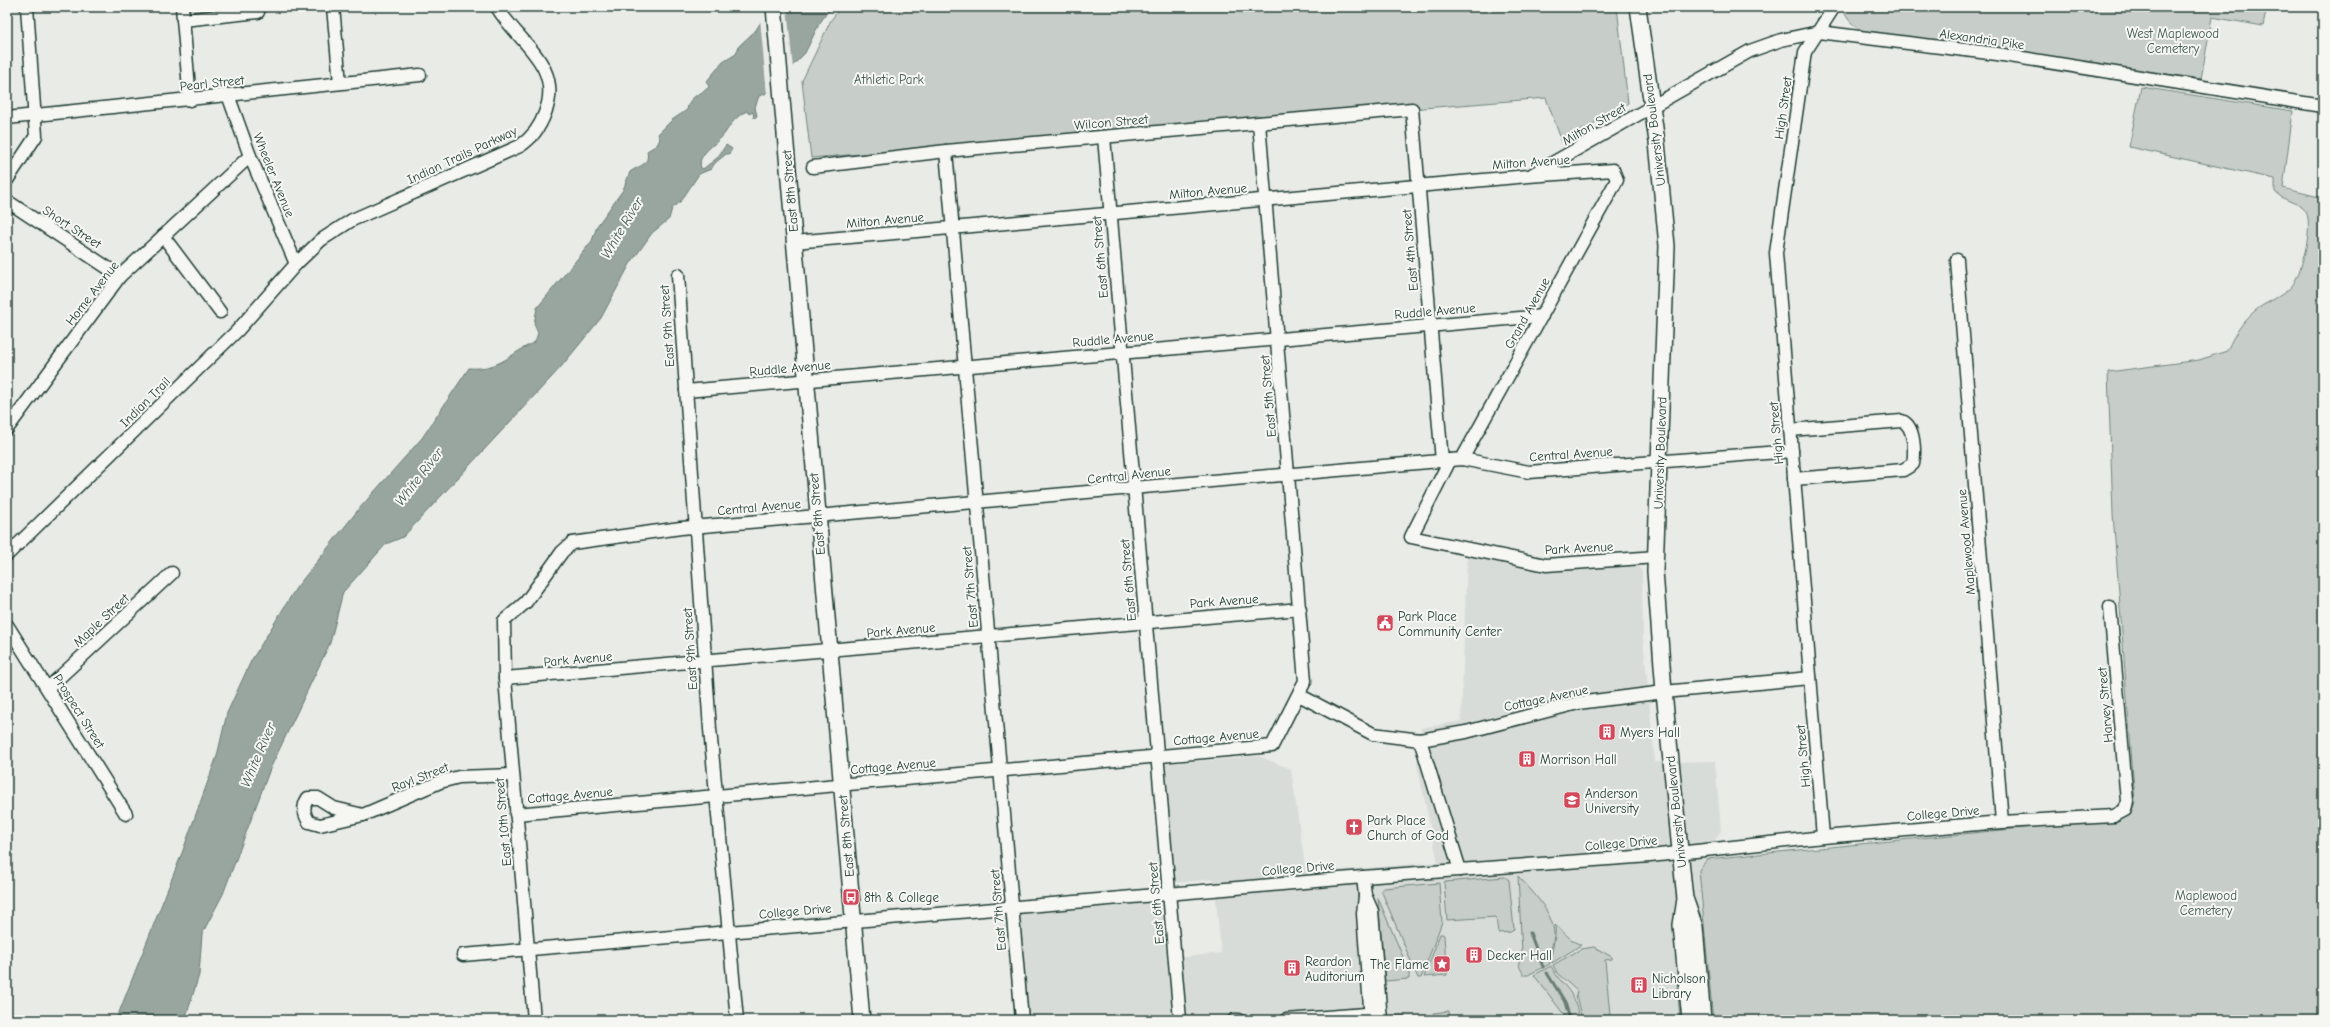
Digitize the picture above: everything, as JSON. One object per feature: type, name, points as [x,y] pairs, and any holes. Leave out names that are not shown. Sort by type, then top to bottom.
[{"type":"main road","name":"East 8th Street","points":[[774,7],[805,380],[862,1020]]},
{"type":"main road","name":"University Boulevard","points":[[1638,7],[1653,107],[1667,246],[1656,557],[1664,692],[1685,899],[1696,927],[1691,961],[1690,1020]]},
{"type":"main road","name":"University Boulevard","points":[[1691,961],[1703,1020]]},
{"type":"street","points":[[7,180],[36,136],[36,116],[27,7]]},
{"type":"street","points":[[182,7],[190,100]]},
{"type":"street","points":[[333,7],[340,83]]},
{"type":"street","name":"Indian Trails Parkway","points":[[296,264],[321,240],[352,220],[520,146],[535,132],[547,110],[549,96],[547,76],[538,56],[516,34],[497,7]]},
{"type":"street","name":"High Street","points":[[1823,837],[1776,253],[1805,52],[1834,7]]},
{"type":"street","points":[[183,20],[258,12]]},
{"type":"street","name":"Alexandria Pike","points":[[1653,107],[1750,51],[1781,40],[1819,32],[1997,54],[2323,106]]},
{"type":"street","name":"Pearl Street","points":[[7,118],[420,75]]},
{"type":"street","name":"Wheeler Avenue","points":[[228,96],[250,156],[296,264]]},
{"type":"street","name":"Milton Street","points":[[1528,176],[1653,107]]},
{"type":"street","name":"Wilcon Street","points":[[813,167],[946,151],[1412,109]]},
{"type":"street","name":"East 4th Street","points":[[1412,109],[1431,326],[1452,460]]},
{"type":"street","name":"East 5th Street","points":[[1259,123],[1305,681],[1272,746]]},
{"type":"street","name":"East 6th Street","points":[[1104,137],[1180,1020]]},
{"type":"street","name":"East 7th Street","points":[[946,151],[1022,1020]]},
{"type":"street","name":"Home Avenue","points":[[7,429],[120,276],[250,156]]},
{"type":"street","name":"Milton Avenue","points":[[794,242],[1528,176],[1613,170],[1617,180]]},
{"type":"street","name":"Grand Avenue","points":[[1411,537],[1452,460],[1542,316],[1617,180]]},
{"type":"street","name":"Short Street","points":[[7,201],[120,276]]},
{"type":"street","points":[[163,236],[220,312]]},
{"type":"street","name":"Maplewood Avenue","points":[[1957,260],[2002,822]]},
{"type":"street","name":"Indian Trail","points":[[7,555],[237,331],[296,264]]},
{"type":"street","name":"East 9th Street","points":[[678,275],[710,729],[718,796],[737,1020]]},
{"type":"street","name":"Ruddle Avenue","points":[[686,391],[1542,316]]},
{"type":"street","points":[[1790,430],[1902,421],[1906,422],[1912,432],[1913,464],[1903,470],[1794,479]]},
{"type":"street","name":"Central Avenue","points":[[504,621],[526,602],[562,552],[572,543],[581,541],[695,527],[1134,489],[1288,473],[1452,460],[1529,472],[1792,451]]},
{"type":"street","name":"Park Avenue","points":[[1411,537],[1546,565],[1656,557]]},
{"type":"street","name":"Maple Street","points":[[48,688],[172,573]]},
{"type":"street","name":"Harvey Street","points":[[2110,607],[2127,801]]},
{"type":"street","name":"Park Avenue","points":[[505,678],[706,662],[1146,621],[1300,609]]},
{"type":"street","name":"East 10th Street","points":[[504,621],[505,678],[534,1020]]},
{"type":"street","name":"Prospect Street","points":[[7,625],[126,814]]},
{"type":"street","name":"Cottage Avenue","points":[[1298,695],[1373,734],[1420,740],[1466,732],[1578,703],[1664,692],[1810,678]]},
{"type":"street","points":[[1420,740],[1460,870]]},
{"type":"street","name":"Cottage Avenue","points":[[516,814],[1272,746]]},
{"type":"street","name":"Rayl Street","points":[[363,815],[440,782],[459,777],[513,775]]},
{"type":"street","name":"College Drive","points":[[463,955],[1169,893],[1681,852],[1823,837],[2002,822],[2114,816],[2125,810],[2127,801]]},
{"type":"street","points":[[1286,1020],[1376,1016],[1372,911],[1366,895],[1363,877]]},
{"type":"street","points":[[1234,1020],[1239,1020]]},
{"type":"shaded area","name":"Anderson University","points":[[1467,556],[1546,569],[1637,563],[1642,572],[1643,637],[1655,762],[1715,761],[1721,830],[1699,870],[1713,1020],[1015,1020],[1007,915],[1161,902],[1167,959],[1221,953],[1214,879],[1175,883],[1165,764],[1259,756],[1291,769],[1306,873],[1438,862],[1417,765],[1421,728],[1461,721]]},
{"type":"green space","points":[[190,7],[225,7],[225,12],[190,15]]},
{"type":"green space","name":"Athletic Park","points":[[841,7],[1617,7],[1628,103],[1562,142],[1546,98],[811,158],[802,81],[831,20]]},
{"type":"green space","name":"West Maplewood Cemetery","points":[[1842,7],[2267,7],[2263,26],[2212,17],[2201,79],[1866,32],[1849,21]]},
{"type":"green space","name":"Maplewood Cemetery","points":[[2141,87],[2293,111],[2283,188],[2323,198],[2323,1020],[1713,1020],[1699,870],[1707,859],[2115,819],[2126,816],[2132,809],[2135,802],[2113,514],[2108,372],[2199,360],[2227,351],[2238,330],[2247,318],[2259,308],[2278,297],[2291,287],[2303,261],[2308,236],[2307,215],[2304,209],[2275,192],[2275,179],[2129,147]]},
{"type":"green space","points":[[1518,876],[1546,909],[1553,925],[1554,933],[1550,964],[1528,975],[1524,975],[1519,964],[1522,953]]},
{"type":"green space","points":[[1505,877],[1509,880],[1514,929],[1511,932],[1498,933],[1496,917],[1447,920],[1444,882]]},
{"type":"green space","points":[[1439,883],[1442,922],[1421,978],[1418,978],[1381,890],[1384,888]]},
{"type":"green space","points":[[1378,898],[1409,971],[1409,979],[1385,981]]},
{"type":"green space","points":[[1555,925],[1573,941],[1581,945],[1552,963],[1555,935]]},
{"type":"green space","points":[[1440,934],[1443,934],[1444,936],[1447,975],[1424,977]]},
{"type":"green space","points":[[1594,947],[1612,957],[1612,959],[1605,960],[1610,1015],[1606,1020],[1582,1020],[1576,995],[1577,991],[1557,973],[1553,965],[1581,949]]},
{"type":"green space","points":[[1551,966],[1569,990],[1575,1002],[1578,1020],[1568,1020],[1534,975]]},
{"type":"green space","points":[[1680,971],[1687,1020],[1680,1020],[1677,983]]},
{"type":"green space","points":[[1449,1011],[1450,1020],[1436,1020],[1433,1013]]},
{"type":"green space","points":[[1405,1015],[1404,1020],[1390,1020],[1392,1016]]},
{"type":"water","name":"White River","points":[[770,7],[831,7],[819,24],[805,53],[765,94],[759,96],[755,107],[757,116],[754,118],[753,112],[749,114],[747,111],[740,115],[703,155],[700,163],[701,168],[703,169],[717,158],[726,145],[732,149],[729,154],[726,154],[715,163],[711,169],[699,174],[681,201],[672,208],[669,219],[652,233],[630,264],[601,318],[561,367],[403,537],[386,544],[343,592],[330,643],[270,769],[223,894],[202,934],[199,975],[185,1020],[116,1020],[182,853],[217,756],[227,713],[251,661],[296,588],[358,510],[422,438],[469,368],[480,368],[497,364],[535,342],[538,333],[534,324],[537,308],[592,241],[597,226],[623,190],[630,172],[647,160],[647,151],[657,145],[660,139],[658,134],[672,120],[687,110],[688,105],[694,97],[708,88],[709,86],[706,82],[723,62],[736,54],[739,46],[756,30]]},
{"type":"pier","points":[[767,7],[787,7],[793,69],[767,95],[760,19]]},
{"type":"waterway","points":[[1530,933],[1543,967]]},
{"type":"waterway","points":[[1547,973],[1565,1002],[1570,1020]]},
{"type":"place","name":"Park Place Community Center","points":[[1385,623]]},
{"type":"place","name":"Myers Hall","points":[[1607,732]]},
{"type":"place","name":"Morrison Hall","points":[[1527,759]]},
{"type":"place","name":"Anderson University","points":[[1572,800]]},
{"type":"place","name":"Park Place Church of God","points":[[1354,827]]},
{"type":"place","name":"8th & College","points":[[851,897]]},
{"type":"place","name":"Decker Hall","points":[[1474,955]]},
{"type":"place","name":"The Flame","points":[[1442,964]]},
{"type":"place","name":"Reardon Auditorium","points":[[1292,968]]},
{"type":"place","name":"Nicholson Library","points":[[1639,985]]}]
